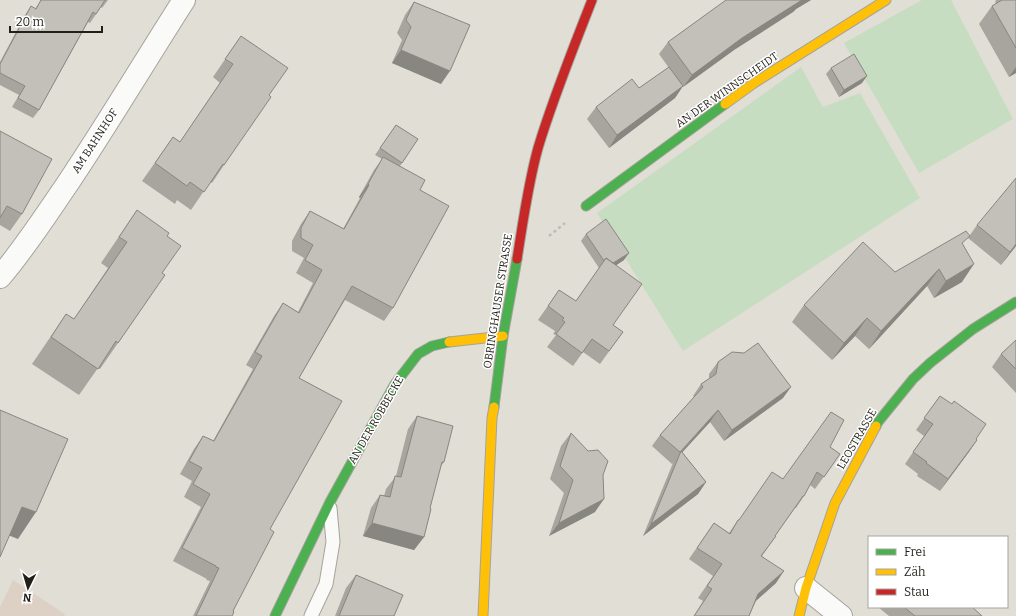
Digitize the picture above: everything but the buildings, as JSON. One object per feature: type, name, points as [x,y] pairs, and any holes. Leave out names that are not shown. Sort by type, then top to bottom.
[{"type":"street","name":"AM BAHNHOF","points":[[0,277],[16,259],[84,159],[184,0]]},
{"type":"street","name":"OBRINGHAUSER STRASSE","points":[[483,616],[492,418],[503,336],[517,261],[528,189],[538,149],[553,102],[592,0]]},
{"type":"street","name":"AN DER WINNSCHEIDT","points":[[586,206],[754,83],[886,0]]},
{"type":"street","name":"LEOSTRASSE","points":[[799,616],[806,588],[835,503],[878,422],[913,379],[930,363],[973,329],[1016,302]]},
{"type":"street","name":"AN DER ROBBECKE","points":[[275,616],[330,502],[395,384],[418,354],[432,346],[449,342],[503,336]]},
{"type":"street","points":[[806,588],[841,616]]},
{"type":"lane","points":[[311,616],[326,584],[333,542],[330,502]]},
{"type":"path","points":[[517,261],[586,206]]},
{"type":"shaded area","points":[[13,580],[65,614],[64,616],[0,616],[0,607]]},
{"type":"green space","points":[[922,0],[951,0],[1013,119],[919,173],[844,43]]},
{"type":"green space","points":[[801,67],[823,107],[860,93],[920,198],[683,351],[597,213]]},
{"type":"traffic: fast","points":[[586,206],[725,104]]},
{"type":"traffic: fast","points":[[494,407],[503,336],[517,259]]},
{"type":"traffic: fast","points":[[876,426],[913,379],[930,363],[973,329],[1016,302]]},
{"type":"traffic: fast","points":[[275,616],[330,502],[395,384],[418,354],[432,346],[449,342]]},
{"type":"traffic: slow","points":[[725,104],[754,83],[886,0]]},
{"type":"traffic: slow","points":[[449,342],[503,336]]},
{"type":"traffic: slow","points":[[483,616],[492,418],[494,407]]},
{"type":"traffic: slow","points":[[799,616],[806,588],[835,503],[876,426]]},
{"type":"traffic: jam","points":[[517,259],[534,162],[538,148],[557,92],[592,0]]}]
